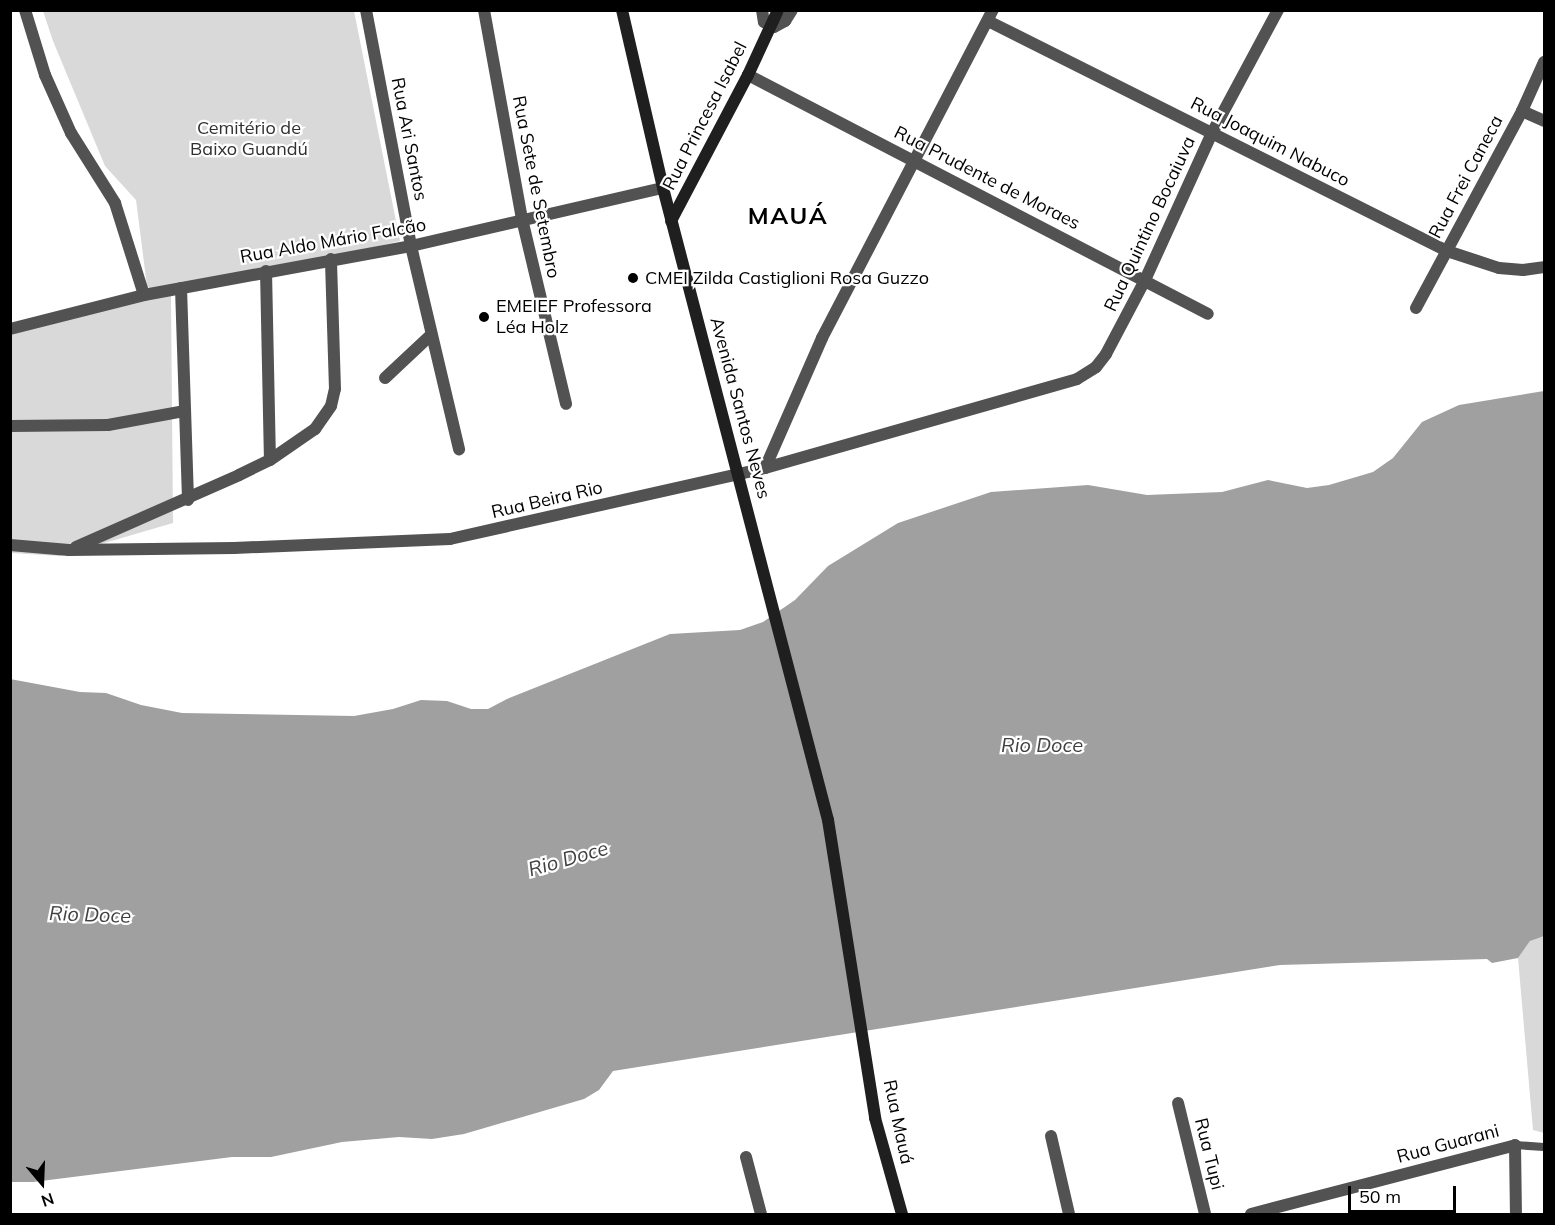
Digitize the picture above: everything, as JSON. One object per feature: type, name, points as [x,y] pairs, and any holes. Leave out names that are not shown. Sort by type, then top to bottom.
[{"type":"street","points":[[25,10],[45,75],[71,133],[115,203],[144,295]]},
{"type":"street","name":"Rua Ari Santos","points":[[366,10],[411,246],[459,449]]},
{"type":"street","name":"Rua Sete de Setembro","points":[[484,10],[522,219],[566,404]]},
{"type":"street","name":"Avenida Santos Neves","points":[[622,10],[671,221],[828,820],[863,1035]]},
{"type":"street","points":[[762,10],[762,19],[770,27],[781,25],[792,10]]},
{"type":"street","name":"Rua Princesa Isabel","points":[[671,221],[748,75],[778,10]]},
{"type":"street","name":"Rua Quintino Bocaiuva","points":[[1077,379],[1096,367],[1106,354],[1145,280],[1212,133],[1278,10]]},
{"type":"street","points":[[765,468],[822,338],[990,16]]},
{"type":"street","name":"Rua Joaquim Nabuco","points":[[990,16],[1212,133],[1448,251],[1499,268],[1523,270],[1545,267]]},
{"type":"street","name":"Rua Frei Caneca","points":[[1416,308],[1522,111],[1545,62]]},
{"type":"street","name":"Rua Prudente de Moraes","points":[[748,75],[1208,314]]},
{"type":"street","points":[[1522,111],[1545,121]]},
{"type":"street","name":"Rua Aldo Mário Falcão","points":[[10,329],[144,295],[411,246],[663,188]]},
{"type":"street","points":[[69,550],[188,500],[270,460],[315,429],[332,406],[335,389],[331,259]]},
{"type":"street","points":[[266,271],[270,460]]},
{"type":"street","points":[[181,288],[188,500]]},
{"type":"street","points":[[385,378],[431,335]]},
{"type":"street","name":"Rua Beira Rio","points":[[10,545],[69,550],[234,548],[450,539],[765,468],[1077,379]]},
{"type":"street","points":[[10,426],[108,424],[184,411]]},
{"type":"street","name":"Rua Mauá","points":[[863,1035],[875,1118],[902,1215]]},
{"type":"street","name":"Rua Tupi","points":[[1178,1103],[1205,1215]]},
{"type":"street","points":[[1051,1136],[1069,1215]]},
{"type":"street","points":[[1515,1145],[1516,1215]]},
{"type":"street","name":"Rua Guarani","points":[[1251,1215],[1515,1145]]},
{"type":"street","points":[[746,1157],[761,1215]]},
{"type":"lane","points":[[1515,1145],[1545,1147]]},
{"type":"green space","name":"Cemitério de Baixo Guandú","points":[[43,11],[354,11],[400,241],[196,290],[171,293],[173,523],[60,556],[11,553],[11,331],[155,294],[147,286],[136,200],[105,166],[53,41]]},
{"type":"green space","points":[[1544,936],[1544,1133],[1533,1130],[1518,958],[1530,941]]},
{"type":"water","name":"Rio Doce","points":[[1544,391],[1544,936],[1530,941],[1518,958],[1492,963],[1487,959],[1280,965],[613,1071],[599,1090],[584,1099],[464,1134],[432,1139],[399,1137],[342,1142],[271,1157],[232,1157],[33,1182],[11,1182],[10,679],[80,692],[106,693],[141,705],[182,713],[354,716],[393,709],[421,700],[447,701],[471,709],[488,709],[507,699],[670,634],[740,630],[763,622],[795,600],[828,566],[898,523],[991,492],[1088,485],[1147,495],[1222,492],[1268,480],[1307,488],[1329,485],[1373,472],[1393,458],[1422,422],[1459,405]]},
{"type":"place","name":"CMEI Zilda Castiglioni Rosa Guzzo","points":[[633,278]]},
{"type":"place","name":"EMEIEF Professora Léa Holz","points":[[484,317]]},
{"type":"district","name":"MAUÁ","points":[[788,216]]}]
